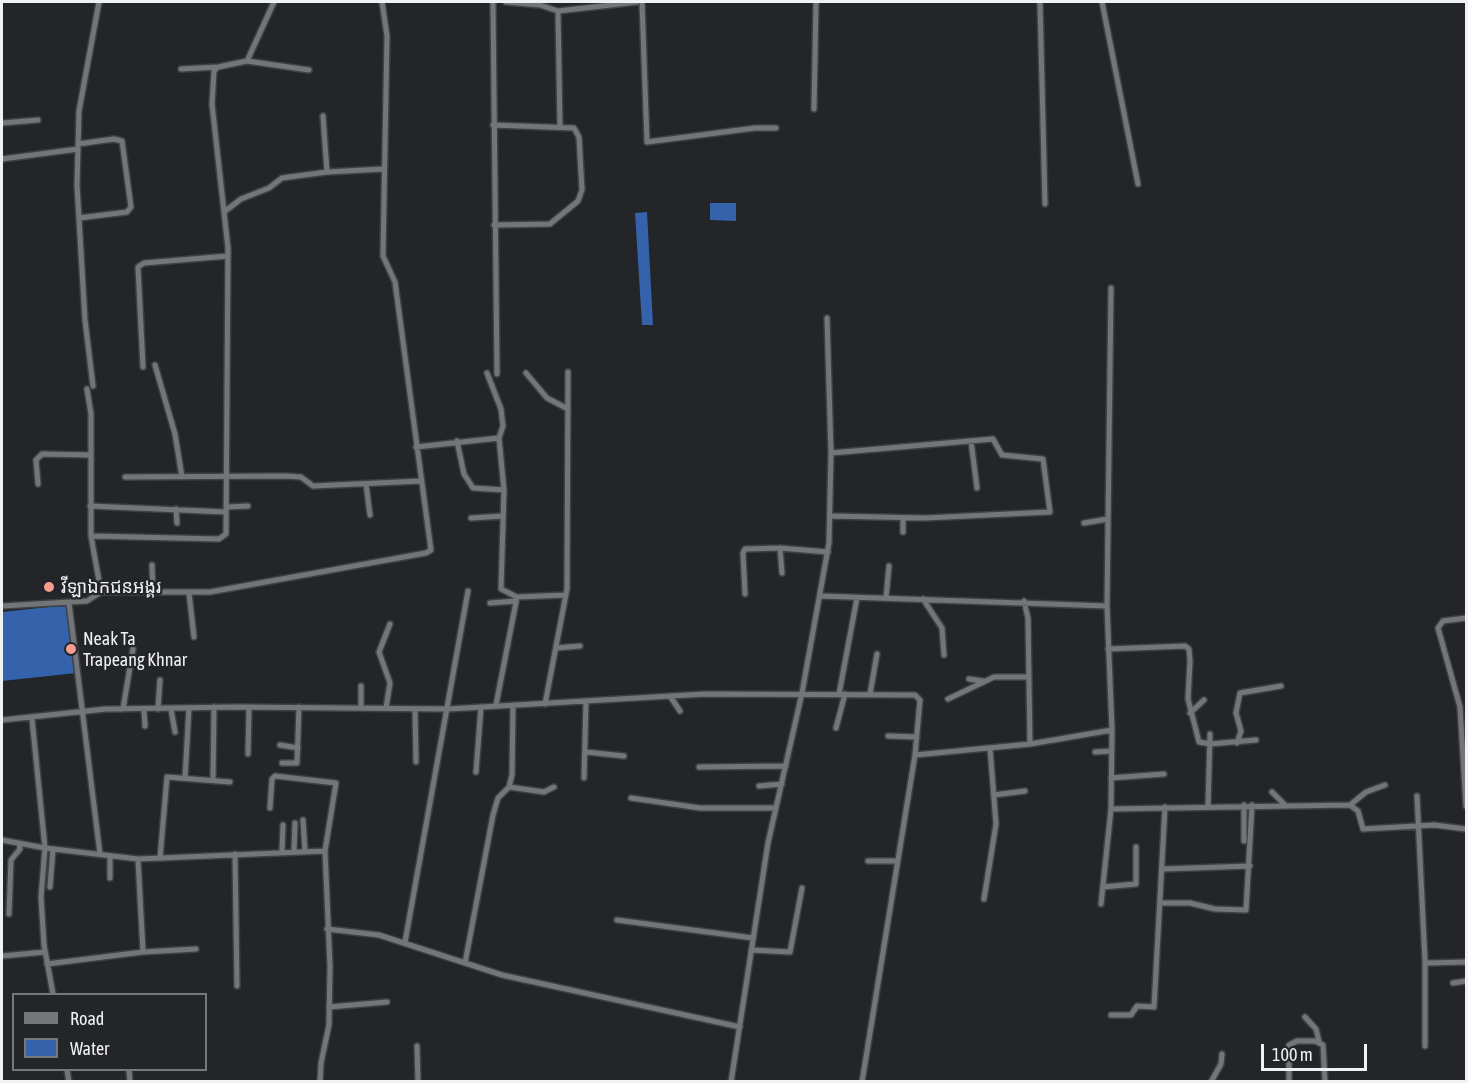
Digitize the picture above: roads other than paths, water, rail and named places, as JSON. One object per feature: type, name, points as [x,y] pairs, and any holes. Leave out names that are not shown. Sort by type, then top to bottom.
[{"type":"street","points":[[99,2],[80,111],[78,147],[79,218],[91,414],[91,536],[101,592]]},
{"type":"street","points":[[247,61],[274,2]]},
{"type":"street","points":[[2,606],[87,601],[101,592],[189,593],[232,589],[274,579],[426,554],[431,547],[395,282],[383,256],[387,36],[382,2]]},
{"type":"street","points":[[493,2],[497,374]]},
{"type":"street","points":[[506,2],[540,5],[558,11],[584,5],[637,2]]},
{"type":"street","points":[[642,2],[647,142],[754,128],[776,128]]},
{"type":"street","points":[[814,109],[816,2]]},
{"type":"street","points":[[1040,2],[1045,204]]},
{"type":"street","points":[[1101,2],[1138,184]]},
{"type":"street","points":[[558,11],[560,127]]},
{"type":"street","points":[[181,69],[218,67],[247,61],[309,70]]},
{"type":"street","points":[[91,536],[219,540],[226,534],[225,359],[228,256],[212,104],[214,72],[218,67]]},
{"type":"street","points":[[324,116],[327,172]]},
{"type":"street","points":[[2,123],[38,120]]},
{"type":"street","points":[[494,125],[574,128],[579,137],[582,190],[578,201],[550,224],[494,225]]},
{"type":"street","points":[[2,159],[114,139],[122,141],[131,207],[127,212],[79,218]]},
{"type":"street","points":[[224,212],[250,194],[269,188],[279,180],[327,172],[383,169]]},
{"type":"street","points":[[143,367],[138,267],[144,263],[228,256]]},
{"type":"street","points":[[1101,903],[1111,809],[1112,751],[1107,606],[1111,288]]},
{"type":"street","points":[[731,1082],[768,843],[786,766],[828,552],[831,453],[827,318]]},
{"type":"street","points":[[156,365],[175,434],[182,477]]},
{"type":"street","points":[[545,704],[566,595],[567,372]]},
{"type":"street","points":[[526,373],[547,398],[568,409]]},
{"type":"street","points":[[487,374],[501,409],[503,426],[500,438],[504,490],[501,589],[516,599]]},
{"type":"street","points":[[416,447],[500,438]]},
{"type":"street","points":[[830,516],[903,518],[1050,513],[1042,459],[1001,454],[993,439],[831,453]]},
{"type":"street","points":[[457,441],[464,474],[473,488],[504,490]]},
{"type":"street","points":[[971,441],[977,488]]},
{"type":"street","points":[[38,484],[36,460],[42,454],[91,455]]},
{"type":"street","points":[[125,477],[301,477],[313,486],[421,481]]},
{"type":"street","points":[[366,484],[370,515]]},
{"type":"street","points":[[90,506],[227,510],[248,506]]},
{"type":"street","points":[[176,509],[177,523]]},
{"type":"street","points":[[471,518],[503,516]]},
{"type":"street","points":[[903,518],[903,532]]},
{"type":"street","points":[[1084,523],[1108,519]]},
{"type":"street","points":[[745,594],[743,553],[746,549],[780,548],[828,552]]},
{"type":"street","points":[[780,548],[782,573]]},
{"type":"street","points":[[152,565],[153,593]]},
{"type":"street","points":[[886,598],[889,566]]},
{"type":"street","points":[[405,942],[468,591]]},
{"type":"street","points":[[189,593],[194,637]]},
{"type":"street","points":[[490,603],[566,595]]},
{"type":"street","points":[[820,596],[1024,601],[1107,606]]},
{"type":"street","points":[[836,728],[857,597]]},
{"type":"street","points":[[923,598],[942,628],[944,655]]},
{"type":"street","points":[[496,705],[516,599]]},
{"type":"street","points":[[1024,601],[1028,624],[1027,677],[1030,684],[1030,744]]},
{"type":"street","points":[[69,603],[100,855]]},
{"type":"street","points":[[1467,618],[1443,621],[1438,628],[1460,707],[1467,806]]},
{"type":"street","points":[[386,708],[390,683],[379,652],[390,624]]},
{"type":"street","points":[[556,648],[580,646]]},
{"type":"street","points":[[1108,649],[1185,646],[1189,649],[1190,712],[1198,742],[1210,744],[1256,740]]},
{"type":"street","points":[[123,710],[133,649]]},
{"type":"street","points":[[870,694],[878,654]]},
{"type":"street","points":[[948,699],[994,677],[1027,677]]},
{"type":"street","points":[[969,679],[983,681]]},
{"type":"street","points":[[158,709],[160,680]]},
{"type":"street","points":[[361,686],[361,707]]},
{"type":"street","points":[[1237,743],[1241,731],[1236,713],[1240,693],[1281,686]]},
{"type":"street","points":[[2,720],[32,719],[82,712],[249,706],[448,710],[496,705],[670,696],[801,693],[915,695],[919,697],[915,755],[862,1082]]},
{"type":"street","points":[[670,696],[680,711]]},
{"type":"street","points":[[1190,712],[1204,700]]},
{"type":"street","points":[[584,778],[586,702]]},
{"type":"street","points":[[465,963],[493,815],[498,798],[509,787],[512,775],[513,705]]},
{"type":"street","points":[[248,754],[249,706]]},
{"type":"street","points":[[213,780],[214,707]]},
{"type":"street","points":[[282,764],[297,763],[299,707]]},
{"type":"street","points":[[476,772],[481,707]]},
{"type":"street","points":[[185,778],[189,708]]},
{"type":"street","points":[[171,709],[175,732]]},
{"type":"street","points":[[415,709],[416,762]]},
{"type":"street","points":[[144,710],[145,726]]},
{"type":"street","points":[[32,719],[45,848],[41,897],[45,952],[53,993]]},
{"type":"street","points":[[915,755],[1030,744],[1112,730]]},
{"type":"street","points":[[1208,806],[1210,734]]},
{"type":"street","points":[[888,736],[917,737]]},
{"type":"street","points":[[280,745],[298,748]]},
{"type":"street","points":[[984,899],[996,824],[990,748]]},
{"type":"street","points":[[1095,752],[1112,751]]},
{"type":"street","points":[[586,752],[624,756]]},
{"type":"street","points":[[699,767],[786,766]]},
{"type":"street","points":[[1111,778],[1164,774]]},
{"type":"street","points":[[270,808],[272,779],[275,776],[336,783],[325,851],[329,1006],[320,1082]]},
{"type":"street","points":[[160,858],[166,778],[230,782]]},
{"type":"street","points":[[759,786],[782,784]]},
{"type":"street","points":[[1350,806],[1366,792],[1385,785]]},
{"type":"street","points":[[509,787],[544,792],[554,787]]},
{"type":"street","points":[[994,795],[1024,791]]},
{"type":"street","points":[[1272,792],[1285,805]]},
{"type":"street","points":[[1417,796],[1425,961],[1425,1046]]},
{"type":"street","points":[[631,798],[700,808],[776,808]]},
{"type":"street","points":[[1244,805],[1244,841]]},
{"type":"street","points":[[1111,809],[1244,805],[1350,806],[1358,811],[1363,829],[1418,826],[1467,829]]},
{"type":"street","points":[[1162,903],[1190,903],[1215,909],[1246,910],[1252,805]]},
{"type":"street","points":[[1111,1015],[1132,1015],[1137,1006],[1154,1007],[1166,807]]},
{"type":"street","points":[[303,820],[305,851]]},
{"type":"street","points":[[294,824],[294,851]]},
{"type":"street","points":[[282,851],[283,825]]},
{"type":"street","points":[[2,840],[45,848],[138,859],[282,851],[325,851]]},
{"type":"street","points":[[9,914],[11,860],[20,849],[20,843]]},
{"type":"street","points":[[1103,887],[1136,884],[1136,847]]},
{"type":"street","points":[[50,887],[53,849]]},
{"type":"street","points":[[235,854],[237,986]]},
{"type":"street","points":[[110,856],[110,878]]},
{"type":"street","points":[[138,859],[143,952]]},
{"type":"street","points":[[868,861],[897,861]]},
{"type":"street","points":[[1163,869],[1250,866]]},
{"type":"street","points":[[751,950],[790,952],[802,888]]},
{"type":"street","points":[[617,920],[753,938]]},
{"type":"street","points":[[327,929],[379,935],[502,975],[740,1027]]},
{"type":"street","points":[[47,964],[143,952],[196,949]]},
{"type":"street","points":[[2,956],[45,952]]},
{"type":"street","points":[[1425,961],[1428,963],[1467,962]]},
{"type":"street","points":[[1453,983],[1467,981]]},
{"type":"street","points":[[329,1006],[387,1002]]},
{"type":"street","points":[[1305,1017],[1316,1029],[1319,1041],[1323,1045],[1325,1082]]},
{"type":"street","points":[[1289,1082],[1289,1045],[1298,1041],[1319,1041]]},
{"type":"street","points":[[417,1046],[418,1082]]},
{"type":"street","points":[[1211,1082],[1221,1064],[1222,1054]]},
{"type":"water","points":[[710,203],[736,203],[736,221],[710,220]]},
{"type":"water","points":[[647,212],[653,325],[642,325],[635,213]]},
{"type":"water","points":[[67,605],[76,673],[2,681],[2,612]]},
{"type":"place","name":"វីឡាឯកជនអង្គរ","points":[[49,587]]},
{"type":"place","name":"Neak Ta Trapeang Khnar","points":[[71,649]]}]
